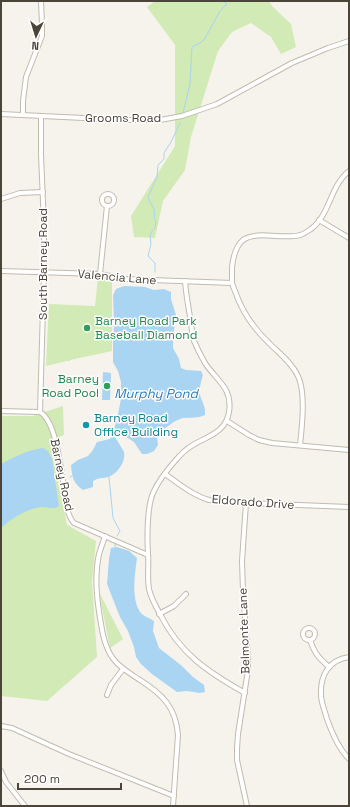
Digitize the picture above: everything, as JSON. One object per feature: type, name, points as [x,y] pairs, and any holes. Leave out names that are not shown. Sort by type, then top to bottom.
[{"type":"street","points":[[23,115],[26,76],[42,36],[41,1]]},
{"type":"street","name":"Grooms Road","points":[[1,114],[125,120],[160,120],[182,116],[217,104],[292,63],[322,50],[349,41]]},
{"type":"street","name":"South Barney Road","points":[[40,412],[44,272],[41,117]]},
{"type":"street","points":[[300,445],[302,386],[299,377],[290,363],[255,328],[245,313],[232,283],[232,264],[236,250],[242,241],[247,238],[253,236],[301,235],[311,228],[319,220],[340,180],[349,171]]},
{"type":"street","points":[[1,199],[20,193],[43,192]]},
{"type":"street","points":[[100,274],[106,206]]},
{"type":"street","points":[[319,220],[349,238]]},
{"type":"street","name":"Valencia Lane","points":[[1,271],[100,274],[125,279],[232,283]]},
{"type":"street","points":[[185,281],[194,339],[206,363],[226,391],[230,404],[227,421],[220,430],[186,450],[165,474],[152,494],[148,531],[149,590],[164,622],[178,643],[217,677],[245,693]]},
{"type":"street","points":[[1,411],[40,412]]},
{"type":"street","name":"Barney Road","points":[[40,412],[45,416],[49,423],[57,446],[67,506],[71,520],[148,555]]},
{"type":"street","points":[[227,421],[259,440],[272,443],[349,450]]},
{"type":"street","name":"Eldorado Drive","points":[[165,474],[204,499],[246,503],[349,507]]},
{"type":"street","name":"Belmonte Lane","points":[[246,503],[242,561],[242,591],[248,670],[238,734],[237,760],[247,806]]},
{"type":"street","points":[[105,536],[99,555],[97,595],[98,610],[106,645],[110,655],[123,669],[150,686],[162,698],[173,713],[177,725],[178,735],[174,806]]},
{"type":"street","points":[[160,614],[174,606],[186,594]]},
{"type":"street","points":[[310,640],[317,655],[329,667]]},
{"type":"street","points":[[349,657],[342,658],[329,667],[326,670],[321,685],[321,696],[336,743],[349,759]]},
{"type":"street","points":[[107,695],[111,685],[123,669]]},
{"type":"street","points":[[1,726],[12,728],[70,754],[174,796]]},
{"type":"street","points":[[1,771],[6,782],[25,806]]},
{"type":"green space","points":[[155,1],[269,1],[272,6],[291,24],[296,47],[281,54],[271,37],[251,23],[232,32],[218,51],[191,137],[185,170],[163,201],[155,238],[134,237],[131,216],[175,146],[175,45],[147,7]]},
{"type":"green space","points":[[98,277],[112,278],[112,351],[46,366],[49,304],[95,306]]},
{"type":"green space","points":[[63,406],[64,435],[50,441],[67,525],[96,541],[92,582],[97,657],[47,701],[1,696],[1,416],[33,416]]},
{"type":"green space","points":[[99,592],[123,639],[110,648]]},
{"type":"water","name":"Murphy Pond","points":[[124,286],[145,287],[154,290],[164,289],[171,292],[171,299],[176,315],[173,348],[179,359],[181,368],[186,370],[201,371],[203,375],[200,385],[200,395],[205,415],[183,418],[172,423],[157,437],[158,445],[154,451],[147,454],[142,454],[134,442],[123,435],[116,433],[114,436],[124,452],[124,460],[122,464],[115,473],[108,477],[93,481],[93,487],[83,490],[77,485],[74,479],[71,465],[88,456],[97,442],[110,439],[118,414],[121,399],[121,382],[118,371],[113,362],[113,295],[116,289]]},
{"type":"water","name":"Barney Road Pool","points":[[103,372],[111,373],[110,400],[102,400]]},
{"type":"water","points":[[43,448],[48,451],[52,459],[59,506],[53,508],[41,507],[30,510],[15,517],[1,528],[1,464],[16,456]]},
{"type":"water","points":[[117,547],[129,551],[137,558],[134,588],[136,604],[143,615],[154,621],[153,631],[159,648],[204,685],[205,692],[177,692],[152,674],[136,657],[128,631],[120,617],[107,584],[111,548]]},
{"type":"waterway","points":[[183,113],[190,84],[192,47],[204,40],[220,11],[227,4],[223,1]]},
{"type":"waterway","points":[[155,272],[155,263],[148,256],[151,244],[150,236],[155,228],[156,222],[154,217],[154,209],[148,197],[157,177],[158,165],[164,159],[164,153],[180,123]]},
{"type":"waterway","points":[[109,477],[113,518],[120,531],[117,536]]},
{"type":"waterway","points":[[55,479],[60,479]]},
{"type":"place","name":"Barney Road Park Baseball Diamond","points":[[87,328]]},
{"type":"place","name":"Barney Road Pool","points":[[107,386]]},
{"type":"place","name":"Barney Road Office Building","points":[[86,425]]}]
